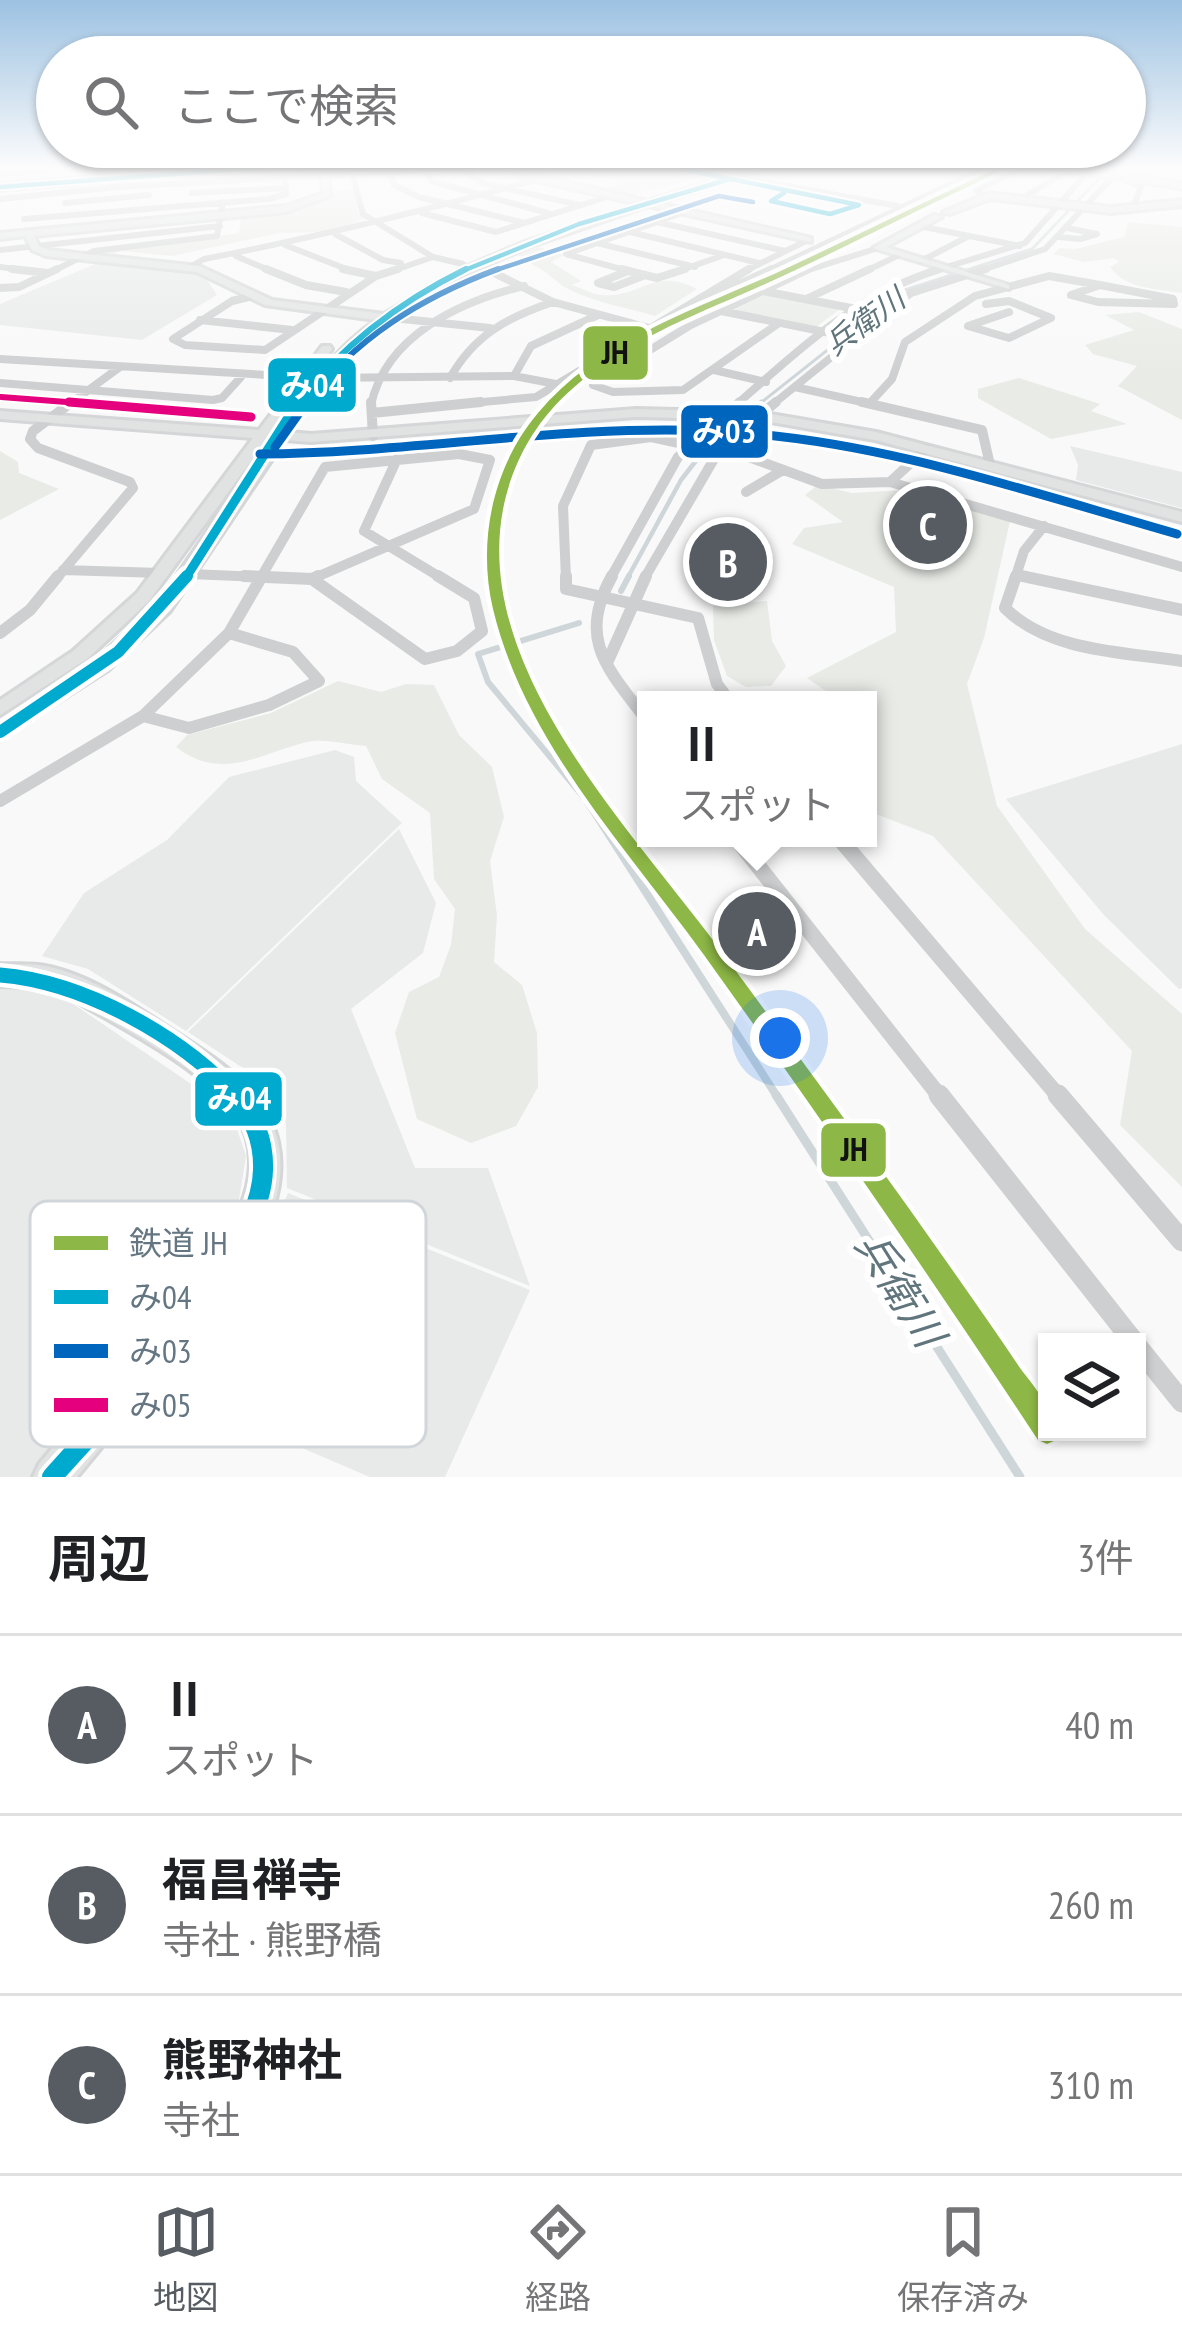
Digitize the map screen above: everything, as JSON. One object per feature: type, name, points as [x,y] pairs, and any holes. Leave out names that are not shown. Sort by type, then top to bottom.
[{"type":"street","points":[[29,236],[34,246],[46,253],[212,273],[273,304],[490,328]]},
{"type":"street","points":[[0,250],[106,236]]},
{"type":"street","points":[[0,288],[15,288],[96,251],[217,236]]},
{"type":"street","points":[[188,268],[231,254],[322,236]]},
{"type":"street","points":[[338,236],[383,260],[404,264]]},
{"type":"street","points":[[398,236],[433,257],[496,271],[553,302],[649,328]]},
{"type":"street","points":[[0,732],[69,690],[123,649],[189,574],[301,377],[332,343],[367,315],[468,265],[553,236]]},
{"type":"street","points":[[617,236],[566,254],[668,278],[724,255]]},
{"type":"street","points":[[644,236],[759,263]]},
{"type":"street","points":[[718,236],[785,251]]},
{"type":"street","points":[[791,236],[808,240]]},
{"type":"street","points":[[673,314],[843,236]]},
{"type":"street","points":[[779,323],[680,391],[616,392],[593,385],[637,354],[721,311],[853,250],[878,248],[901,236]]},
{"type":"street","points":[[921,261],[969,236],[1020,246]]},
{"type":"street","points":[[607,668],[608,648],[687,493],[721,447],[917,289],[1034,236]]},
{"type":"street","points":[[637,707],[607,668],[593,628],[603,600],[688,445],[731,414],[851,308],[902,281],[1020,260],[1059,237],[1090,236]]},
{"type":"street","points":[[372,413],[527,400],[759,263],[808,240]]},
{"type":"street","points":[[280,243],[350,271],[376,276]]},
{"type":"street","points":[[597,243],[695,268]]},
{"type":"street","points":[[878,248],[1005,287]]},
{"type":"street","points":[[231,254],[306,285],[346,292]]},
{"type":"street","points":[[806,299],[897,256]]},
{"type":"street","points":[[253,296],[232,301],[173,339],[185,345],[262,350],[346,292],[404,264],[433,257]]},
{"type":"street","points":[[0,709],[98,640],[160,573],[320,378],[383,317],[468,265]]},
{"type":"street","points":[[0,267],[48,273]]},
{"type":"street","points":[[628,271],[598,283],[614,287],[646,275]]},
{"type":"street","points":[[869,404],[892,379],[905,342],[969,298],[1049,276],[1178,300]]},
{"type":"street","points":[[373,436],[372,399],[399,353],[434,322],[488,292],[524,286]]},
{"type":"street","points":[[1101,286],[1071,295],[1121,303],[1171,305],[1178,300]]},
{"type":"street","points":[[764,291],[851,308]]},
{"type":"street","points":[[969,298],[1037,323]]},
{"type":"street","points":[[986,304],[1010,301],[1052,318],[1009,338],[968,326],[1009,313]]},
{"type":"street","points":[[450,378],[461,355],[490,328],[553,302]]},
{"type":"street","points":[[721,311],[853,338]]},
{"type":"street","points":[[514,376],[531,346],[596,316]]},
{"type":"street","points":[[200,320],[292,330]]},
{"type":"street","points":[[0,359],[301,377]]},
{"type":"street","points":[[0,633],[30,610],[134,485],[32,443],[33,431],[120,367]]},
{"type":"street","points":[[714,370],[766,382]]},
{"type":"street","points":[[320,378],[514,376],[556,384]]},
{"type":"street","points":[[0,383],[216,400],[241,377]]},
{"type":"street","points":[[795,387],[982,430],[990,465]]},
{"type":"street","points":[[0,415],[270,437],[373,436],[636,413],[756,416],[827,425],[1182,517]]},
{"type":"street","points":[[688,445],[651,437],[591,445],[562,506],[566,589],[700,619],[722,691]]},
{"type":"street","points":[[721,447],[821,484],[890,482],[1182,567]]},
{"type":"street","points":[[890,482],[926,449]]},
{"type":"street","points":[[0,801],[143,716],[229,633],[260,577],[322,469],[459,454],[490,460],[474,509],[312,580],[260,577],[189,574]]},
{"type":"street","points":[[312,580],[425,658],[443,657],[479,637],[482,632],[472,596],[363,529],[397,460]]},
{"type":"street","points":[[746,492],[784,470]]},
{"type":"street","points":[[1044,526],[1024,551],[1005,611],[1030,631],[1182,661]]},
{"type":"street","points":[[64,569],[160,573]]},
{"type":"street","points":[[1016,575],[1182,610]]},
{"type":"street","points":[[143,716],[189,728],[269,705],[319,681],[315,672],[272,640],[229,633]]},
{"type":"street","points":[[743,847],[1127,1333]]},
{"type":"street","points":[[847,847],[1182,1241]]},
{"type":"street","points":[[0,975],[43,976],[66,983],[214,1075],[251,1112],[261,1149],[258,1201]]},
{"type":"street","points":[[1146,1357],[1182,1402]]},
{"type":"street","points":[[52,1477],[77,1447]]},
{"type":"shaded area","points":[[219,236],[266,236],[172,256],[122,251],[103,257],[92,254]]},
{"type":"shaded area","points":[[1182,236],[1182,293],[1124,280],[1110,267],[1119,262],[1114,258],[1084,262],[1053,254],[1060,248],[1124,237]]},
{"type":"shaded area","points":[[539,247],[564,255],[551,262],[581,281],[572,285],[598,294],[615,295],[670,281],[697,289],[655,316],[568,289],[531,264],[534,259],[515,255]]},
{"type":"shaded area","points":[[100,262],[204,275],[217,295],[142,340],[0,325],[0,304]]},
{"type":"shaded area","points":[[763,294],[840,309],[816,327],[731,310]]},
{"type":"shaded area","points":[[1139,312],[1182,329],[1182,420],[1118,386],[1137,366],[1093,354],[1085,345],[1134,330],[1105,315]]},
{"type":"shaded area","points":[[1019,378],[1100,404],[1091,411],[1127,424],[1051,439],[978,398],[978,389]]},
{"type":"shaded area","points":[[1070,446],[1182,472],[1182,508],[1076,480],[1078,465]]},
{"type":"shaded area","points":[[0,451],[18,462],[19,473],[59,489],[0,520]]},
{"type":"shaded area","points":[[818,485],[852,493],[905,490],[1010,521],[984,638],[967,684],[997,806],[1085,929],[1182,1014],[1182,1187],[1120,1125],[1132,1051],[933,836],[877,814],[877,691],[826,691],[807,678],[896,632],[894,587],[792,544],[804,528],[843,522],[805,495]]},
{"type":"shaded area","points":[[767,601],[772,641],[786,666],[771,686],[746,687],[727,676],[714,640],[713,606]]},
{"type":"shaded area","points":[[338,681],[381,692],[406,684],[434,685],[459,735],[492,767],[504,817],[490,861],[497,916],[494,962],[522,985],[537,1033],[538,1087],[516,1126],[471,1143],[417,1119],[395,1033],[409,992],[439,977],[451,945],[455,909],[434,879],[430,813],[382,779],[366,746],[314,741],[226,764],[193,758],[176,747],[187,735],[271,713]]},
{"type":"shaded area","points":[[1182,744],[1179,989],[1104,915],[1006,799]]},
{"type":"shaded area","points":[[335,750],[354,757],[356,781],[402,823],[186,1031],[88,969],[42,956],[84,893],[167,840],[229,777]]},
{"type":"shaded area","points":[[399,829],[436,903],[423,953],[351,1009],[415,1168],[488,1168],[530,1286],[426,1244],[426,1201],[319,1201],[287,1188],[286,1123],[266,1083],[188,1032]]},
{"type":"shaded area","points":[[0,986],[60,995],[231,1111],[246,1156],[239,1201],[30,1201],[30,1447],[56,1447],[31,1477],[0,1477]]},
{"type":"shaded area","points":[[288,1193],[308,1201],[285,1201]]},
{"type":"shaded area","points":[[426,1248],[530,1290],[445,1477],[370,1477],[300,1447],[426,1447]]},
{"type":"waterway","name":"兵衛川","points":[[758,405],[902,291],[1032,249],[1044,236]]},
{"type":"waterway","name":"兵衛川","points":[[627,579],[681,480],[709,444],[761,402]]},
{"type":"waterway","name":"兵衛川","points":[[621,591],[629,576]]},
{"type":"waterway","name":"兵衛川","points":[[579,623],[478,654],[488,682],[590,805]]},
{"type":"waterway","name":"兵衛川","points":[[590,805],[778,1098]]},
{"type":"waterway","name":"兵衛川","points":[[776,1095],[1020,1477]]},
{"type":"rail line","name":"JH","points":[[861,236],[654,331],[566,389],[527,435],[504,482],[494,533],[495,585],[515,657],[560,746],[838,1127],[1038,1418]]},
{"type":"transit line","name":"み04","points":[[0,732],[96,670],[159,613],[199,561],[299,401],[349,345],[434,285],[546,236]]},
{"type":"transit line","name":"み03","points":[[275,447],[344,358],[392,320],[480,275],[592,236]]},
{"type":"transit line","name":"み05","points":[[1,397],[251,417]]},
{"type":"transit line","name":"み03","points":[[260,454],[374,451],[601,432],[774,435],[949,469],[1177,534]]},
{"type":"transit line","name":"み04","points":[[0,975],[50,981],[92,997],[225,1084],[246,1108],[261,1137],[264,1175],[256,1201]]},
{"type":"transit line","name":"み04","points":[[52,1477],[79,1447]]},
{"type":"place","name":"熊野神社","points":[[928,525]]},
{"type":"place","name":"福昌禅寺","points":[[728,562]]},
{"type":"place","name":"Ⅱ","points":[[757,931]]}]
